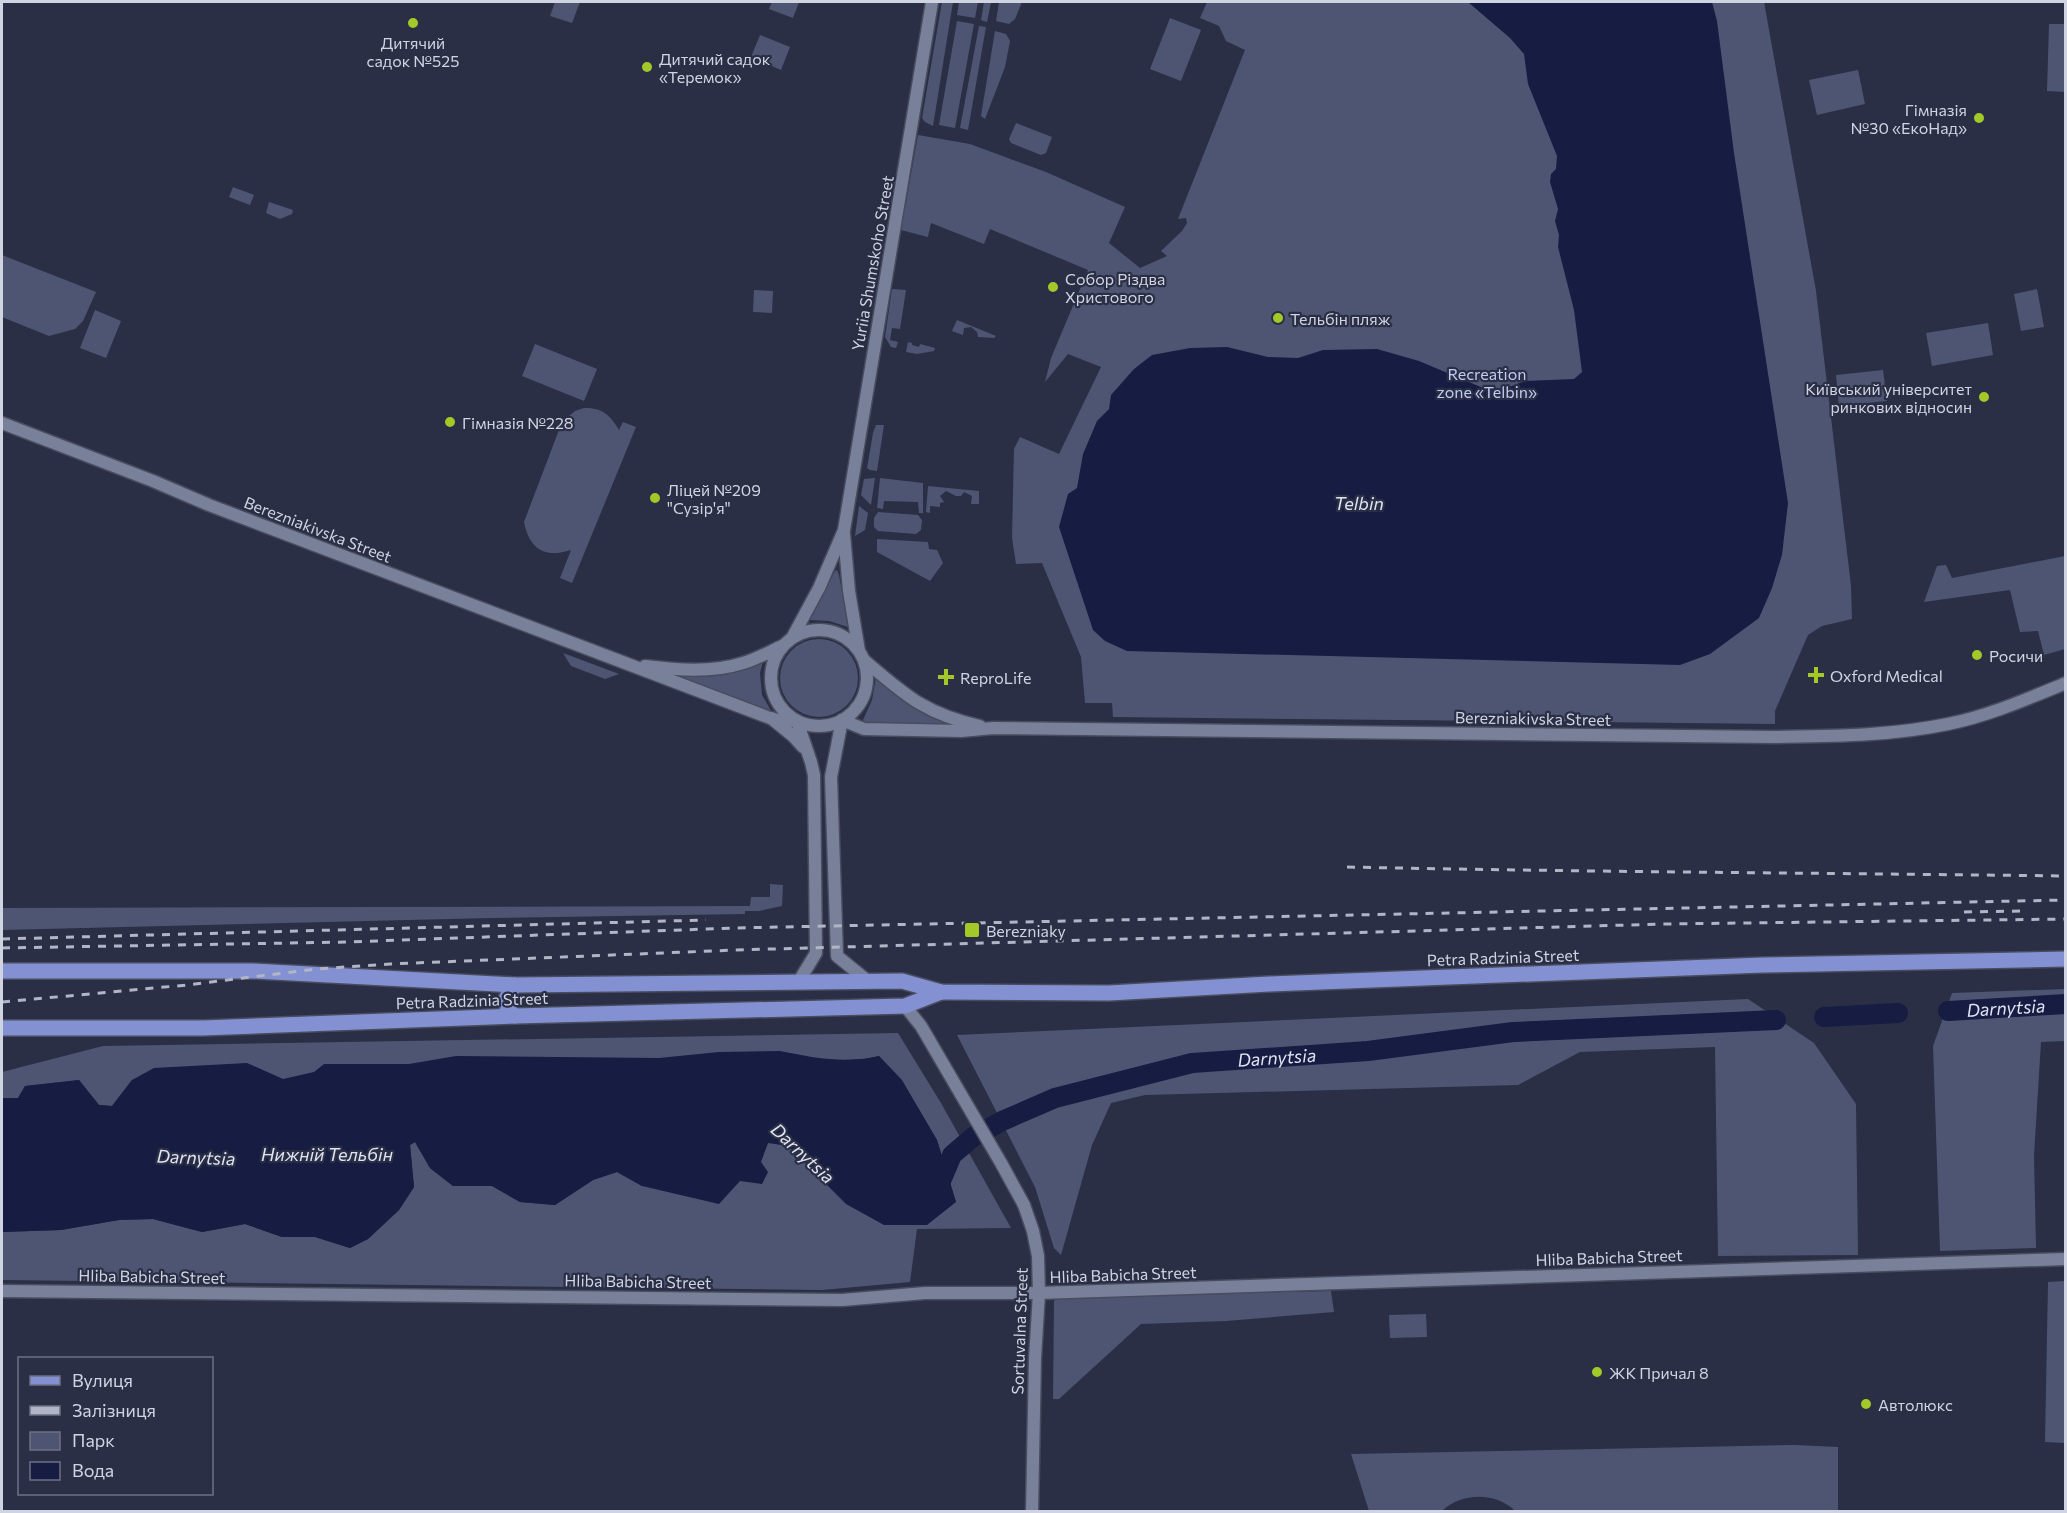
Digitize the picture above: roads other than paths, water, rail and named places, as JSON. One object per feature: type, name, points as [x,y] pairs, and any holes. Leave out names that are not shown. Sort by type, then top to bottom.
[{"type":"main road","name":"Petra Radzinia Street","points":[[2,971],[253,971],[515,985],[902,981],[941,992],[1109,993],[1269,984],[1739,966],[2066,959]]},
{"type":"main road","points":[[515,985],[505,1002],[507,1009],[515,1017]]},
{"type":"main road","name":"Petra Radzinia Street","points":[[2,1028],[203,1028],[905,1006],[941,992]]},
{"type":"street","name":"Yuriia Shumskoho Street","points":[[788,641],[819,588],[844,530],[932,2]]},
{"type":"street","name":"Berezniakivska Street","points":[[2,423],[196,500],[623,663],[770,718],[797,721]]},
{"type":"street","name":"Yuriia Shumskoho Street","points":[[844,530],[849,591],[861,656]]},
{"type":"street","points":[[812,630],[828,630],[848,639],[861,656],[867,676],[865,692],[858,706],[842,720],[820,726],[797,721],[782,709],[772,688],[772,665],[788,641],[812,630]]},
{"type":"street","name":"Berezniakivska Street","points":[[623,663],[675,669],[717,668],[745,663],[788,641]]},
{"type":"street","name":"Berezniakivska Street","points":[[861,656],[915,702],[955,720],[993,728]]},
{"type":"street","name":"Berezniakivska Street","points":[[842,720],[864,729],[961,731],[993,728],[1773,737],[1860,736],[1888,734],[1951,723],[2017,703],[2066,683]]},
{"type":"street","points":[[770,718],[797,740],[810,758]]},
{"type":"street","points":[[842,720],[831,781],[837,956],[869,982]]},
{"type":"street","points":[[797,721],[810,758],[814,783],[816,953],[799,981]]},
{"type":"street","points":[[833,764],[847,739],[864,729]]},
{"type":"street","name":"Sortuvalna Street","points":[[905,1006],[921,1026],[1001,1163],[1024,1205],[1034,1231],[1038,1256],[1039,1293],[1035,1358],[1032,1512]]},
{"type":"street","name":"Hliba Babicha Street","points":[[2,1291],[842,1300],[925,1293],[1039,1293],[2066,1259]]},
{"type":"water","name":"Telbin","points":[[1468,2],[1712,2],[1717,21],[1734,153],[1788,503],[1782,555],[1772,588],[1759,618],[1710,654],[1680,665],[1127,651],[1105,641],[1093,630],[1059,527],[1068,494],[1077,488],[1083,454],[1097,421],[1109,409],[1111,395],[1134,369],[1152,355],[1190,348],[1227,347],[1268,357],[1298,358],[1323,350],[1377,349],[1419,361],[1483,388],[1504,389],[1525,381],[1574,379],[1582,372],[1574,310],[1558,247],[1559,235],[1555,221],[1558,209],[1550,182],[1551,174],[1556,169],[1557,156],[1528,84],[1524,54],[1510,38]]},
{"type":"water","name":"Нижній Тельбін","points":[[780,1051],[842,1060],[879,1056],[902,1080],[937,1140],[956,1202],[927,1225],[884,1225],[846,1204],[788,1146],[768,1143],[761,1162],[768,1172],[762,1184],[740,1181],[719,1204],[642,1186],[617,1172],[593,1180],[555,1205],[520,1202],[492,1186],[453,1186],[430,1168],[415,1142],[410,1145],[414,1187],[399,1210],[368,1239],[350,1248],[315,1237],[282,1237],[245,1224],[202,1232],[153,1219],[119,1220],[61,1230],[2,1232],[2,1098],[18,1098],[25,1086],[79,1080],[99,1105],[112,1106],[132,1080],[154,1068],[247,1063],[283,1079],[314,1072],[324,1064],[409,1064],[456,1056],[659,1058],[719,1052]]},
{"type":"waterway","name":"Darnytsia","points":[[1948,1011],[2066,1004]]},
{"type":"waterway","name":"Darnytsia","points":[[1824,1017],[1898,1013]]},
{"type":"waterway","name":"Darnytsia","points":[[933,1192],[939,1186],[952,1155],[973,1137],[1002,1121],[1055,1098],[1192,1063],[1368,1051],[1513,1032],[1776,1020]]},
{"type":"railway","points":[[1347,867],[2066,876]]},
{"type":"railway","points":[[2,948],[347,942],[735,928],[2066,900]]},
{"type":"railway","points":[[1964,912],[2024,911]]},
{"type":"railway","points":[[2,1002],[187,985],[316,969],[736,950],[1664,924],[2066,919]]},
{"type":"railway","points":[[2,939],[706,920]]},
{"type":"place","name":"Дитячий садок №525","points":[[413,23]]},
{"type":"place","name":"Дитячий садок «Теремок»","points":[[647,67]]},
{"type":"place","name":"Гімназія №30 «ЕкоНад»","points":[[1979,118]]},
{"type":"place","name":"Собор Різдва Христового","points":[[1053,287]]},
{"type":"place","name":"Тельбін пляж","points":[[1278,318]]},
{"type":"place","name":"Київський університет ринкових відносин","points":[[1984,397]]},
{"type":"place","name":"Гімназія №228","points":[[450,422]]},
{"type":"place","name":"Ліцей №209 \"Сузір'я\"","points":[[655,498]]},
{"type":"place","name":"Росичи","points":[[1977,655]]},
{"type":"place","name":"Oxford Medical","points":[[1816,675]]},
{"type":"place","name":"ReproLife","points":[[946,677]]},
{"type":"place","name":"Berezniaky","points":[[972,930]]},
{"type":"place","name":"ЖК Причал 8","points":[[1597,1372]]},
{"type":"place","name":"Автолюкс","points":[[1866,1404]]},
{"type":"park label","name":"Recreation zone «Telbin»","points":[[1487,382]]}]
